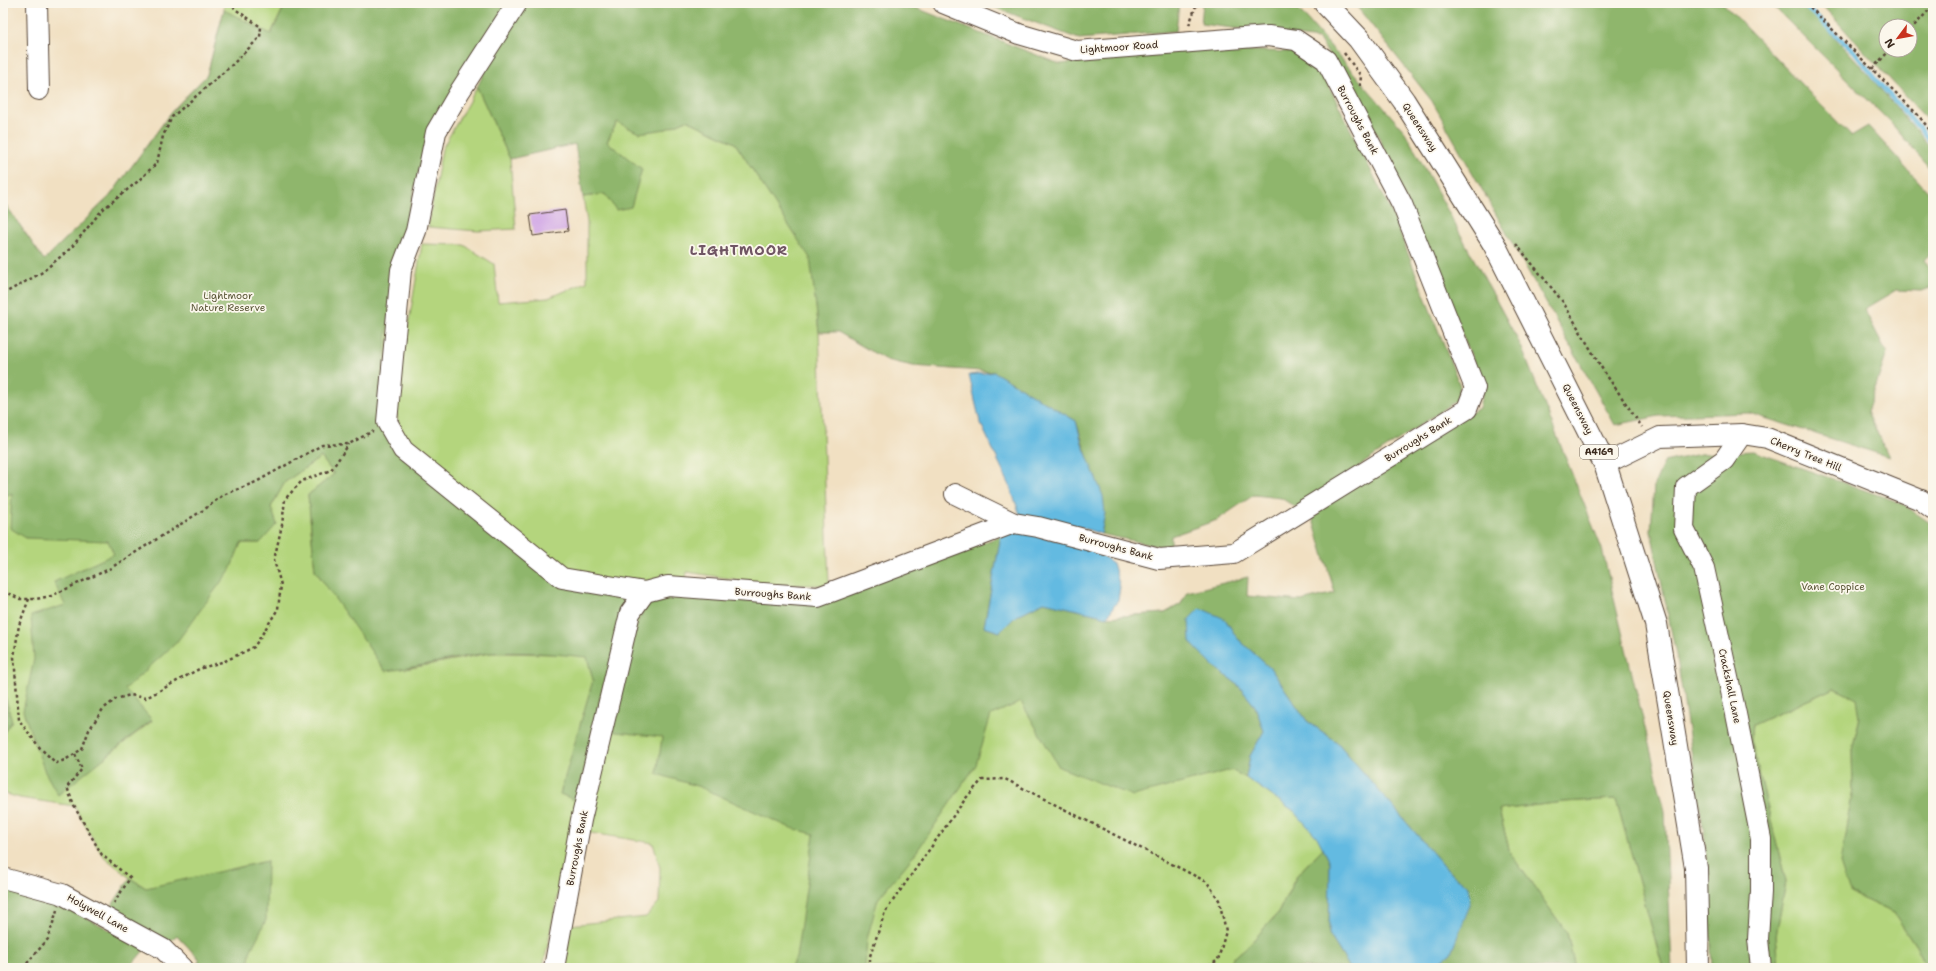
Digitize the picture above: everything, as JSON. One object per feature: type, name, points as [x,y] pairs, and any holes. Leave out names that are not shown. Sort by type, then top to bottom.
[{"type":"main road","name":"Queensway","points":[[1325,3],[1359,39],[1404,101],[1494,244],[1605,464],[1656,624],[1696,868],[1698,968]]},
{"type":"street","points":[[37,3],[38,90]]},
{"type":"street","points":[[517,3],[460,91],[436,132],[416,231],[401,270],[387,422],[403,450],[562,578],[645,592]]},
{"type":"street","name":"Lightmoor Road","points":[[943,3],[1019,34],[1077,51],[1183,43]]},
{"type":"street","name":"Burroughs Bank","points":[[554,968],[582,820],[630,613],[645,592],[668,586],[818,597],[1014,523],[1038,527],[1159,559],[1234,553],[1467,409],[1475,388],[1402,204],[1326,60],[1296,40],[1268,36],[1183,43]]},
{"type":"street","name":"Cherry Tree Hill","points":[[1605,464],[1660,437],[1742,434],[1767,438],[1921,500],[1933,509]]},
{"type":"street","name":"Crackshall Lane","points":[[1742,434],[1724,460],[1686,487],[1684,529],[1704,568],[1736,714],[1761,839],[1761,892],[1758,939],[1761,968]]},
{"type":"street","points":[[955,494],[1014,523]]},
{"type":"street","name":"Holywell Lane","points":[[3,878],[62,894],[163,949],[182,968]]},
{"type":"path","points":[[3,294],[41,273],[71,248],[102,210],[137,182],[157,163],[163,136],[172,118],[232,65],[260,37],[261,27],[235,9],[231,3]]},
{"type":"path","points":[[1183,43],[1197,3]]},
{"type":"path","points":[[1806,3],[1918,115],[1933,134]]},
{"type":"path","points":[[1918,22],[1933,6]]},
{"type":"path","points":[[1359,39],[1344,54],[1361,76],[1360,90]]},
{"type":"path","points":[[1872,68],[1882,58]]},
{"type":"path","points":[[3,591],[20,599],[52,596],[108,569],[200,513],[223,496],[256,482],[322,445],[349,444],[387,422]]},
{"type":"path","points":[[29,599],[19,625],[14,657],[19,720],[40,748],[56,763],[82,749],[89,730],[103,709],[116,699],[130,695],[146,698],[199,669],[225,661],[254,647],[278,609],[281,585],[274,560],[282,525],[284,499],[302,482],[332,470],[349,444]]},
{"type":"path","points":[[75,754],[82,769],[67,787],[74,806],[102,855],[130,878],[105,917]]},
{"type":"path","points":[[870,968],[870,956],[885,912],[966,798],[982,780],[1005,779],[1207,882],[1219,900],[1226,931],[1218,960],[1206,968]]},
{"type":"path","points":[[23,968],[48,939],[62,894]]},
{"type":"green space","name":"Lightmoor Nature Reserve","points":[[224,3],[286,3],[271,33],[424,131],[378,414],[401,459],[450,476],[400,433],[395,404],[422,244],[464,245],[494,264],[498,302],[548,298],[587,282],[587,222],[583,197],[605,194],[607,142],[617,122],[666,129],[687,120],[735,143],[811,258],[819,332],[829,585],[772,585],[687,572],[684,593],[1107,617],[1165,613],[1181,604],[1187,592],[1246,778],[1294,811],[1317,836],[1323,848],[1297,875],[1278,913],[1250,944],[1222,968],[564,968],[570,925],[646,917],[659,902],[660,868],[653,843],[585,832],[575,811],[543,968],[194,968],[200,960],[177,935],[146,888],[130,878],[102,855],[74,806],[20,798],[3,793],[3,201],[44,260],[110,196],[173,110],[207,75],[224,10]],"holes":[[[298,442],[369,456],[309,505],[308,495],[334,474],[321,457],[285,482],[271,507],[260,543],[241,543]],[[310,518],[336,600],[315,570]],[[547,642],[583,656],[560,654],[490,653],[405,669]],[[138,704],[152,721],[94,766]]]},
{"type":"green space","name":"Lightmoor Nature Reserve","points":[[286,3],[511,3],[423,153],[394,272],[378,414],[563,585],[631,597],[600,697],[577,801],[560,794],[593,680],[587,657],[502,652],[385,671],[315,570],[308,495],[334,474],[321,457],[285,482],[271,507],[277,524],[260,543],[241,543],[230,570],[176,643],[125,689],[152,720],[58,795],[45,772],[23,711],[34,659],[31,616],[65,605],[54,582],[114,554],[108,541],[26,538],[10,528],[12,493],[3,498],[3,201],[44,260],[110,196],[173,110],[207,75],[224,10],[271,34]]},
{"type":"green space","points":[[527,3],[903,3],[1060,64],[1195,49],[1296,52],[1324,76],[1392,213],[1460,386],[1456,401],[1297,508],[1281,498],[1254,495],[1217,520],[1171,536],[1171,549],[1101,534],[1105,513],[1076,421],[994,372],[913,366],[886,360],[838,332],[819,332],[810,258],[735,143],[687,120],[666,129],[639,133],[617,122],[607,142],[642,169],[631,207],[616,210],[605,194],[583,197],[575,144],[510,159],[477,87],[501,40]]},
{"type":"green space","points":[[983,3],[1179,3],[1176,31],[1079,39]]},
{"type":"green space","points":[[1203,3],[1293,3],[1405,132],[1521,346],[1602,549],[1665,811],[1672,968],[1663,968],[1616,799],[1563,802],[1499,810],[1510,853],[1567,933],[1575,968],[1432,968],[1451,953],[1459,930],[1469,886],[1450,873],[1337,742],[1307,721],[1271,669],[1237,638],[1225,619],[1212,665],[1237,684],[1255,706],[1264,731],[1250,756],[1246,778],[1231,770],[1133,796],[1059,767],[1021,702],[991,715],[976,765],[915,854],[878,899],[867,939],[865,968],[790,968],[796,958],[814,834],[791,828],[700,787],[657,774],[662,737],[608,731],[619,683],[631,641],[644,610],[651,602],[671,595],[684,593],[814,605],[1001,536],[984,627],[1000,632],[1016,616],[1044,602],[1107,617],[1165,613],[1181,604],[1187,592],[1248,577],[1247,596],[1301,601],[1335,593],[1311,513],[1479,408],[1484,386],[1378,135],[1319,39],[1201,24]]},
{"type":"green space","points":[[1354,3],[1723,3],[1851,136],[1868,126],[1933,197],[1933,251],[1924,260],[1933,274],[1933,287],[1922,291],[1896,290],[1864,309],[1887,353],[1867,412],[1889,457],[1749,413],[1659,416],[1615,425],[1432,101]]},
{"type":"green space","points":[[1770,3],[1803,3],[1854,58],[1933,150],[1933,172],[1890,122]]},
{"type":"green space","points":[[1820,3],[1933,3],[1933,128],[1922,114]]},
{"type":"green space","points":[[477,87],[510,159],[516,229],[478,231],[428,227],[442,149]]},
{"type":"green space","name":"Vane Coppice","points":[[1753,451],[1901,503],[1933,525],[1933,968],[1927,968],[1916,946],[1894,913],[1850,893],[1840,863],[1853,789],[1852,750],[1860,717],[1857,699],[1834,688],[1753,725],[1751,740],[1786,882],[1776,935],[1779,968],[1712,968],[1705,841],[1678,664],[1651,531],[1654,485],[1664,462],[1700,454]]},
{"type":"green space","points":[[3,688],[12,721],[3,734]]},
{"type":"green space","points":[[1834,688],[1858,699],[1860,717],[1852,750],[1853,789],[1847,823],[1850,893],[1894,913],[1916,946],[1927,968],[1779,968],[1776,935],[1786,882],[1751,740],[1753,725]]},
{"type":"green space","points":[[1616,799],[1663,968],[1575,968],[1567,933],[1510,853],[1499,810],[1563,802]]},
{"type":"green space","points":[[1323,848],[1330,862],[1329,934],[1350,968],[1222,968],[1250,944],[1278,913],[1297,875]]},
{"type":"green space","points":[[267,861],[266,920],[250,952],[248,968],[194,968],[200,960],[177,935],[165,946],[111,907],[130,878],[146,888]]},
{"type":"green space","points":[[3,888],[50,898],[145,949],[129,968],[3,968]]},
{"type":"water","points":[[994,372],[1076,421],[1082,443],[1103,496],[1105,513],[1101,534],[1080,527],[1020,515],[1009,484],[980,422],[969,375]]},
{"type":"water","points":[[1015,531],[1089,547],[1113,563],[1120,587],[1118,600],[1107,617],[1044,602],[1016,616],[1000,632],[984,627],[1001,536]]},
{"type":"water","points":[[1200,608],[1225,619],[1237,638],[1271,669],[1307,721],[1337,742],[1450,873],[1469,886],[1470,905],[1451,953],[1432,968],[1350,968],[1329,934],[1330,862],[1317,837],[1294,811],[1246,778],[1250,756],[1264,731],[1255,706],[1237,684],[1212,665],[1190,642],[1189,619]]},
{"type":"building","points":[[565,210],[568,231],[533,236],[530,215]]},
{"type":"waterway","points":[[1801,3],[1854,51],[1879,83],[1933,144]]},
{"type":"district","name":"LIGHTMOOR","points":[[739,250]]}]
